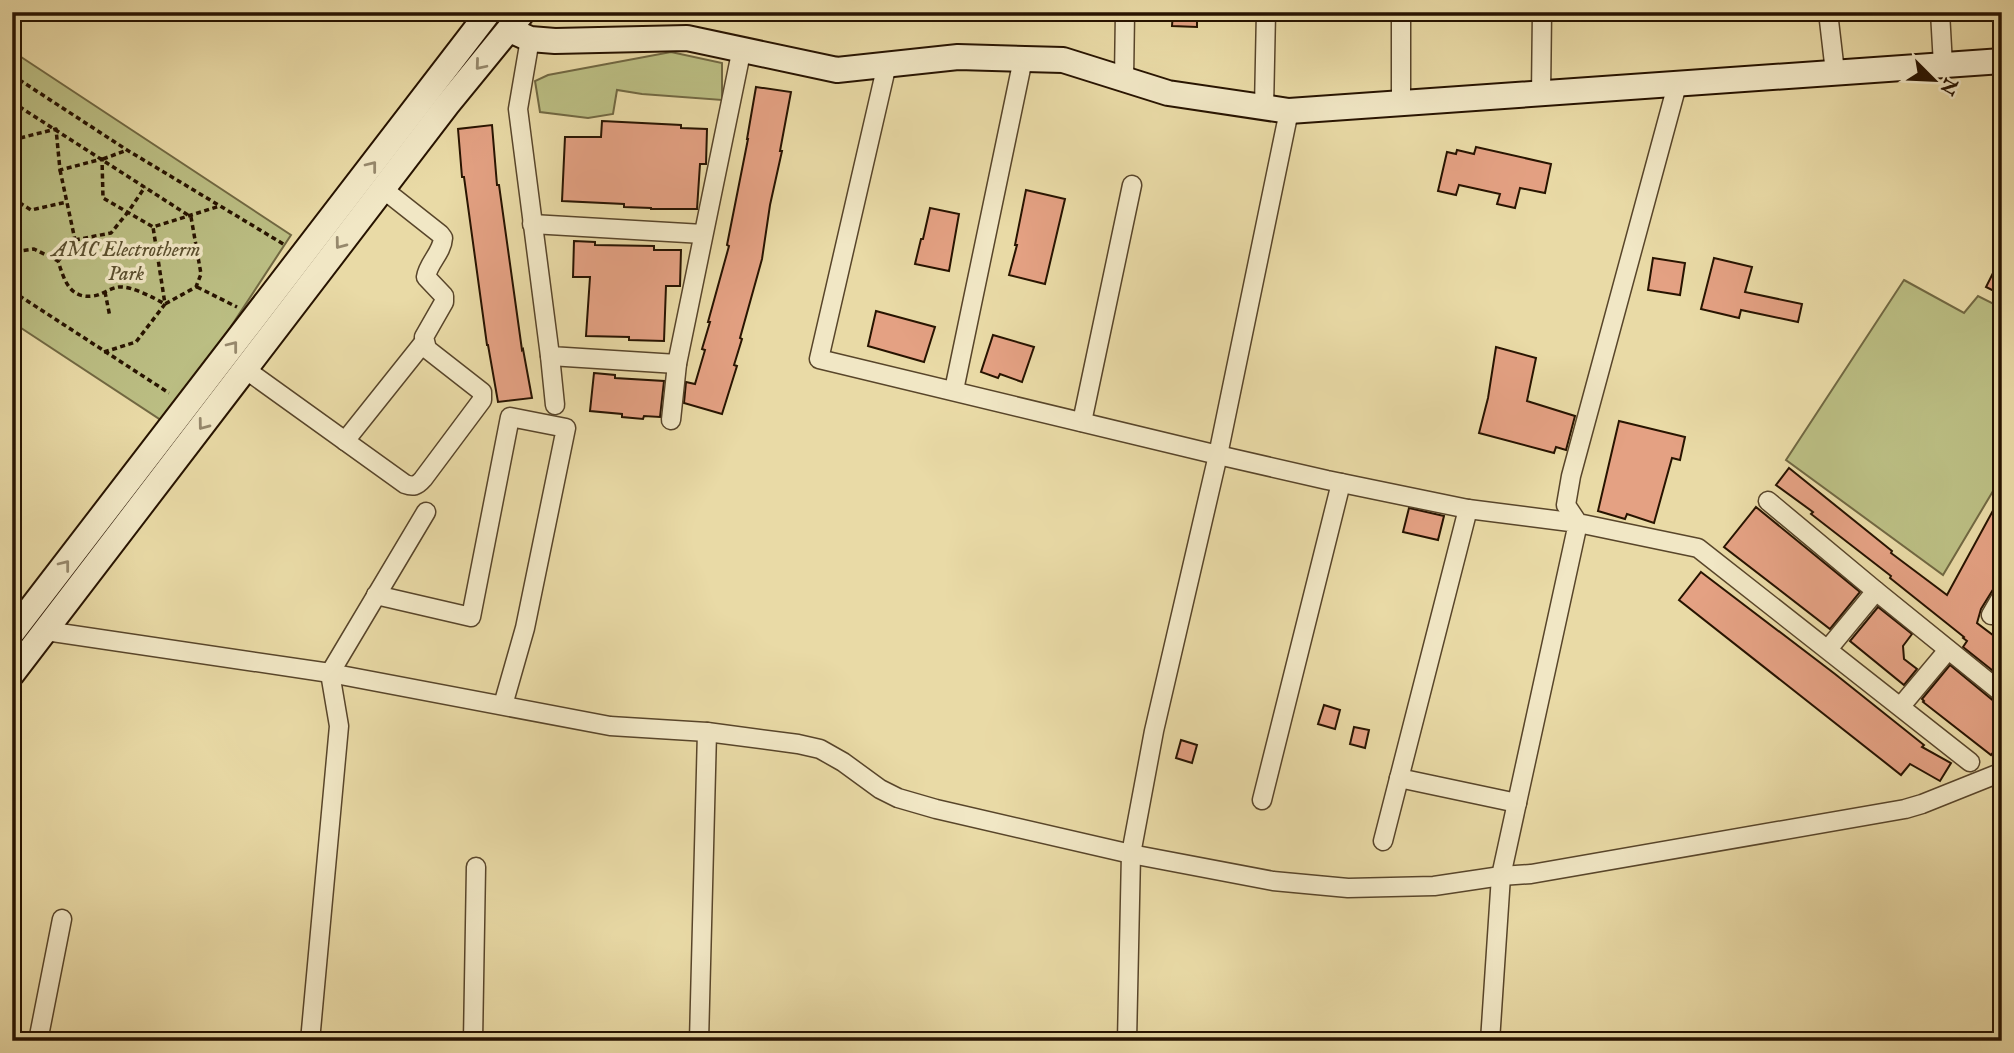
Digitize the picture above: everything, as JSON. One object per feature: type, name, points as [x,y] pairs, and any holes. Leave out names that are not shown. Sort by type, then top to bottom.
[{"type":"street","points":[[1124,79],[1125,12]]},
{"type":"street","points":[[1264,107],[1266,12]]},
{"type":"street","points":[[1401,12],[1401,104]]},
{"type":"street","points":[[1541,95],[1542,12]]},
{"type":"street","points":[[1828,12],[1835,72]]},
{"type":"street","points":[[1940,12],[1943,65]]},
{"type":"street","points":[[2002,61],[1289,111],[1168,93],[1063,60],[958,57],[837,69],[687,38],[555,41],[486,13],[16,622],[46,631],[330,673],[610,726],[706,732],[798,744],[820,749],[898,798],[936,809],[1131,854],[1273,881],[1348,888],[1434,886],[1531,874],[1905,808],[1922,804],[2002,772]]},
{"type":"street","points":[[12,674],[447,105],[521,27]]},
{"type":"street","points":[[521,27],[518,110],[555,405]]},
{"type":"street","points":[[671,420],[677,364],[741,48]]},
{"type":"street","points":[[954,390],[1023,59]]},
{"type":"street","points":[[887,64],[820,359],[1341,483],[1468,509],[1578,523],[1698,548],[1970,762]]},
{"type":"street","points":[[1490,1041],[1500,876],[1578,523],[1566,505],[1571,476],[1677,85]]},
{"type":"street","points":[[1127,1041],[1131,854],[1154,731],[1218,455],[1289,111]]},
{"type":"street","points":[[1082,422],[1132,185]]},
{"type":"street","points":[[245,369],[405,484],[418,485],[423,479],[482,400],[482,392],[428,349],[425,342],[424,337],[444,302],[444,296],[426,277],[427,269],[443,245],[443,238],[383,189]]},
{"type":"street","points":[[532,224],[703,234]]},
{"type":"street","points":[[345,441],[425,342]]},
{"type":"street","points":[[550,356],[677,364]]},
{"type":"street","points":[[376,596],[471,617],[510,417],[566,428],[525,628],[503,705]]},
{"type":"street","points":[[1262,800],[1341,483]]},
{"type":"street","points":[[1768,501],[2002,693]]},
{"type":"street","points":[[1383,841],[1468,509]]},
{"type":"street","points":[[310,1041],[339,726],[330,673],[426,512]]},
{"type":"street","points":[[1828,649],[1876,591]]},
{"type":"street","points":[[1991,615],[2002,596]]},
{"type":"street","points":[[1901,706],[1948,650]]},
{"type":"street","points":[[699,1041],[706,732]]},
{"type":"street","points":[[1399,778],[1517,803]]},
{"type":"street","points":[[473,1041],[476,867]]},
{"type":"street","points":[[38,1041],[62,919]]},
{"type":"path","points":[[12,75],[127,150],[285,245]]},
{"type":"path","points":[[12,102],[191,217],[201,274],[196,287],[165,304],[136,342],[104,352]]},
{"type":"path","points":[[12,140],[56,129]]},
{"type":"path","points":[[56,129],[60,170],[75,240]]},
{"type":"path","points":[[60,170],[127,150]]},
{"type":"path","points":[[102,159],[103,198],[153,228],[165,304]]},
{"type":"path","points":[[58,261],[75,240],[111,233],[145,187]]},
{"type":"path","points":[[12,198],[31,210],[67,202]]},
{"type":"path","points":[[153,228],[220,206]]},
{"type":"path","points":[[12,252],[34,249],[58,261],[66,285],[78,295],[92,296],[120,287],[165,304]]},
{"type":"path","points":[[196,287],[242,309]]},
{"type":"path","points":[[12,291],[171,394]]},
{"type":"path","points":[[105,292],[110,317]]},
{"type":"green space","name":"AMC Electrotherm Park","points":[[12,51],[291,235],[167,424],[12,322]]},
{"type":"green space","points":[[671,52],[722,63],[722,100],[617,90],[613,114],[588,118],[540,112],[535,81],[548,75]]},
{"type":"green space","points":[[1904,280],[1964,313],[1978,296],[2002,308],[2002,476],[1943,575],[1786,460]]},
{"type":"building","points":[[1173,12],[1197,12],[1197,27],[1172,26]]},
{"type":"building","points":[[756,87],[791,92],[762,259],[740,338],[742,339],[734,365],[737,366],[722,414],[684,403],[686,382],[695,384],[705,350],[702,349],[708,322],[729,246],[727,245]]},
{"type":"building","points":[[602,121],[707,129],[706,164],[700,164],[697,209],[651,209],[624,207],[624,204],[562,201],[565,137],[601,137]]},
{"type":"building","points":[[492,125],[497,185],[532,398],[498,402],[462,177],[458,129]]},
{"type":"building","points":[[1476,147],[1551,164],[1545,193],[1520,188],[1515,208],[1497,204],[1500,194],[1459,185],[1456,195],[1438,191],[1447,152],[1456,154],[1457,150],[1474,154]]},
{"type":"building","points":[[1026,190],[1065,199],[1045,284],[1009,275]]},
{"type":"building","points":[[930,208],[959,214],[949,271],[915,264]]},
{"type":"building","points":[[574,241],[595,242],[595,245],[654,246],[654,250],[681,250],[680,286],[666,286],[664,341],[586,336],[590,277],[573,277]]},
{"type":"building","points":[[2002,255],[2002,295],[1986,287]]},
{"type":"building","points":[[1653,258],[1685,263],[1680,295],[1648,290]]},
{"type":"building","points":[[1714,258],[1752,267],[1745,292],[1802,304],[1798,322],[1741,310],[1739,318],[1701,309]]},
{"type":"building","points":[[876,311],[935,327],[924,362],[868,346]]},
{"type":"building","points":[[993,335],[1034,347],[1022,382],[1000,374],[998,378],[981,372]]},
{"type":"building","points":[[1496,347],[1536,358],[1527,401],[1575,416],[1566,450],[1556,447],[1554,453],[1479,433]]},
{"type":"building","points":[[594,373],[615,375],[615,378],[664,381],[660,417],[644,416],[643,419],[590,411]]},
{"type":"building","points":[[1619,421],[1685,437],[1680,460],[1672,458],[1654,523],[1627,514],[1625,519],[1598,511]]},
{"type":"building","points":[[1789,468],[1892,551],[1891,553],[1947,595],[2002,494],[2002,575],[1981,609],[1977,623],[2002,642],[2002,678],[1963,647],[1967,641],[1964,637],[1811,514],[1813,512],[1776,485]]},
{"type":"building","points":[[1756,507],[1860,592],[1830,629],[1724,547]]},
{"type":"building","points":[[1409,508],[1444,516],[1438,540],[1403,532]]},
{"type":"building","points":[[1701,572],[1835,674],[1924,745],[1922,747],[1951,763],[1940,781],[1910,764],[1901,775],[1679,600]]},
{"type":"building","points":[[1878,607],[1912,634],[1903,646],[1904,659],[1917,669],[1904,685],[1850,641]]},
{"type":"building","points":[[1950,665],[1995,702],[2002,704],[2002,741],[1991,755],[1923,702],[1922,699]]},
{"type":"building","points":[[1324,705],[1340,710],[1335,729],[1318,724]]},
{"type":"building","points":[[1354,727],[1369,730],[1365,748],[1350,744]]},
{"type":"building","points":[[1181,740],[1197,745],[1192,763],[1176,758]]}]
